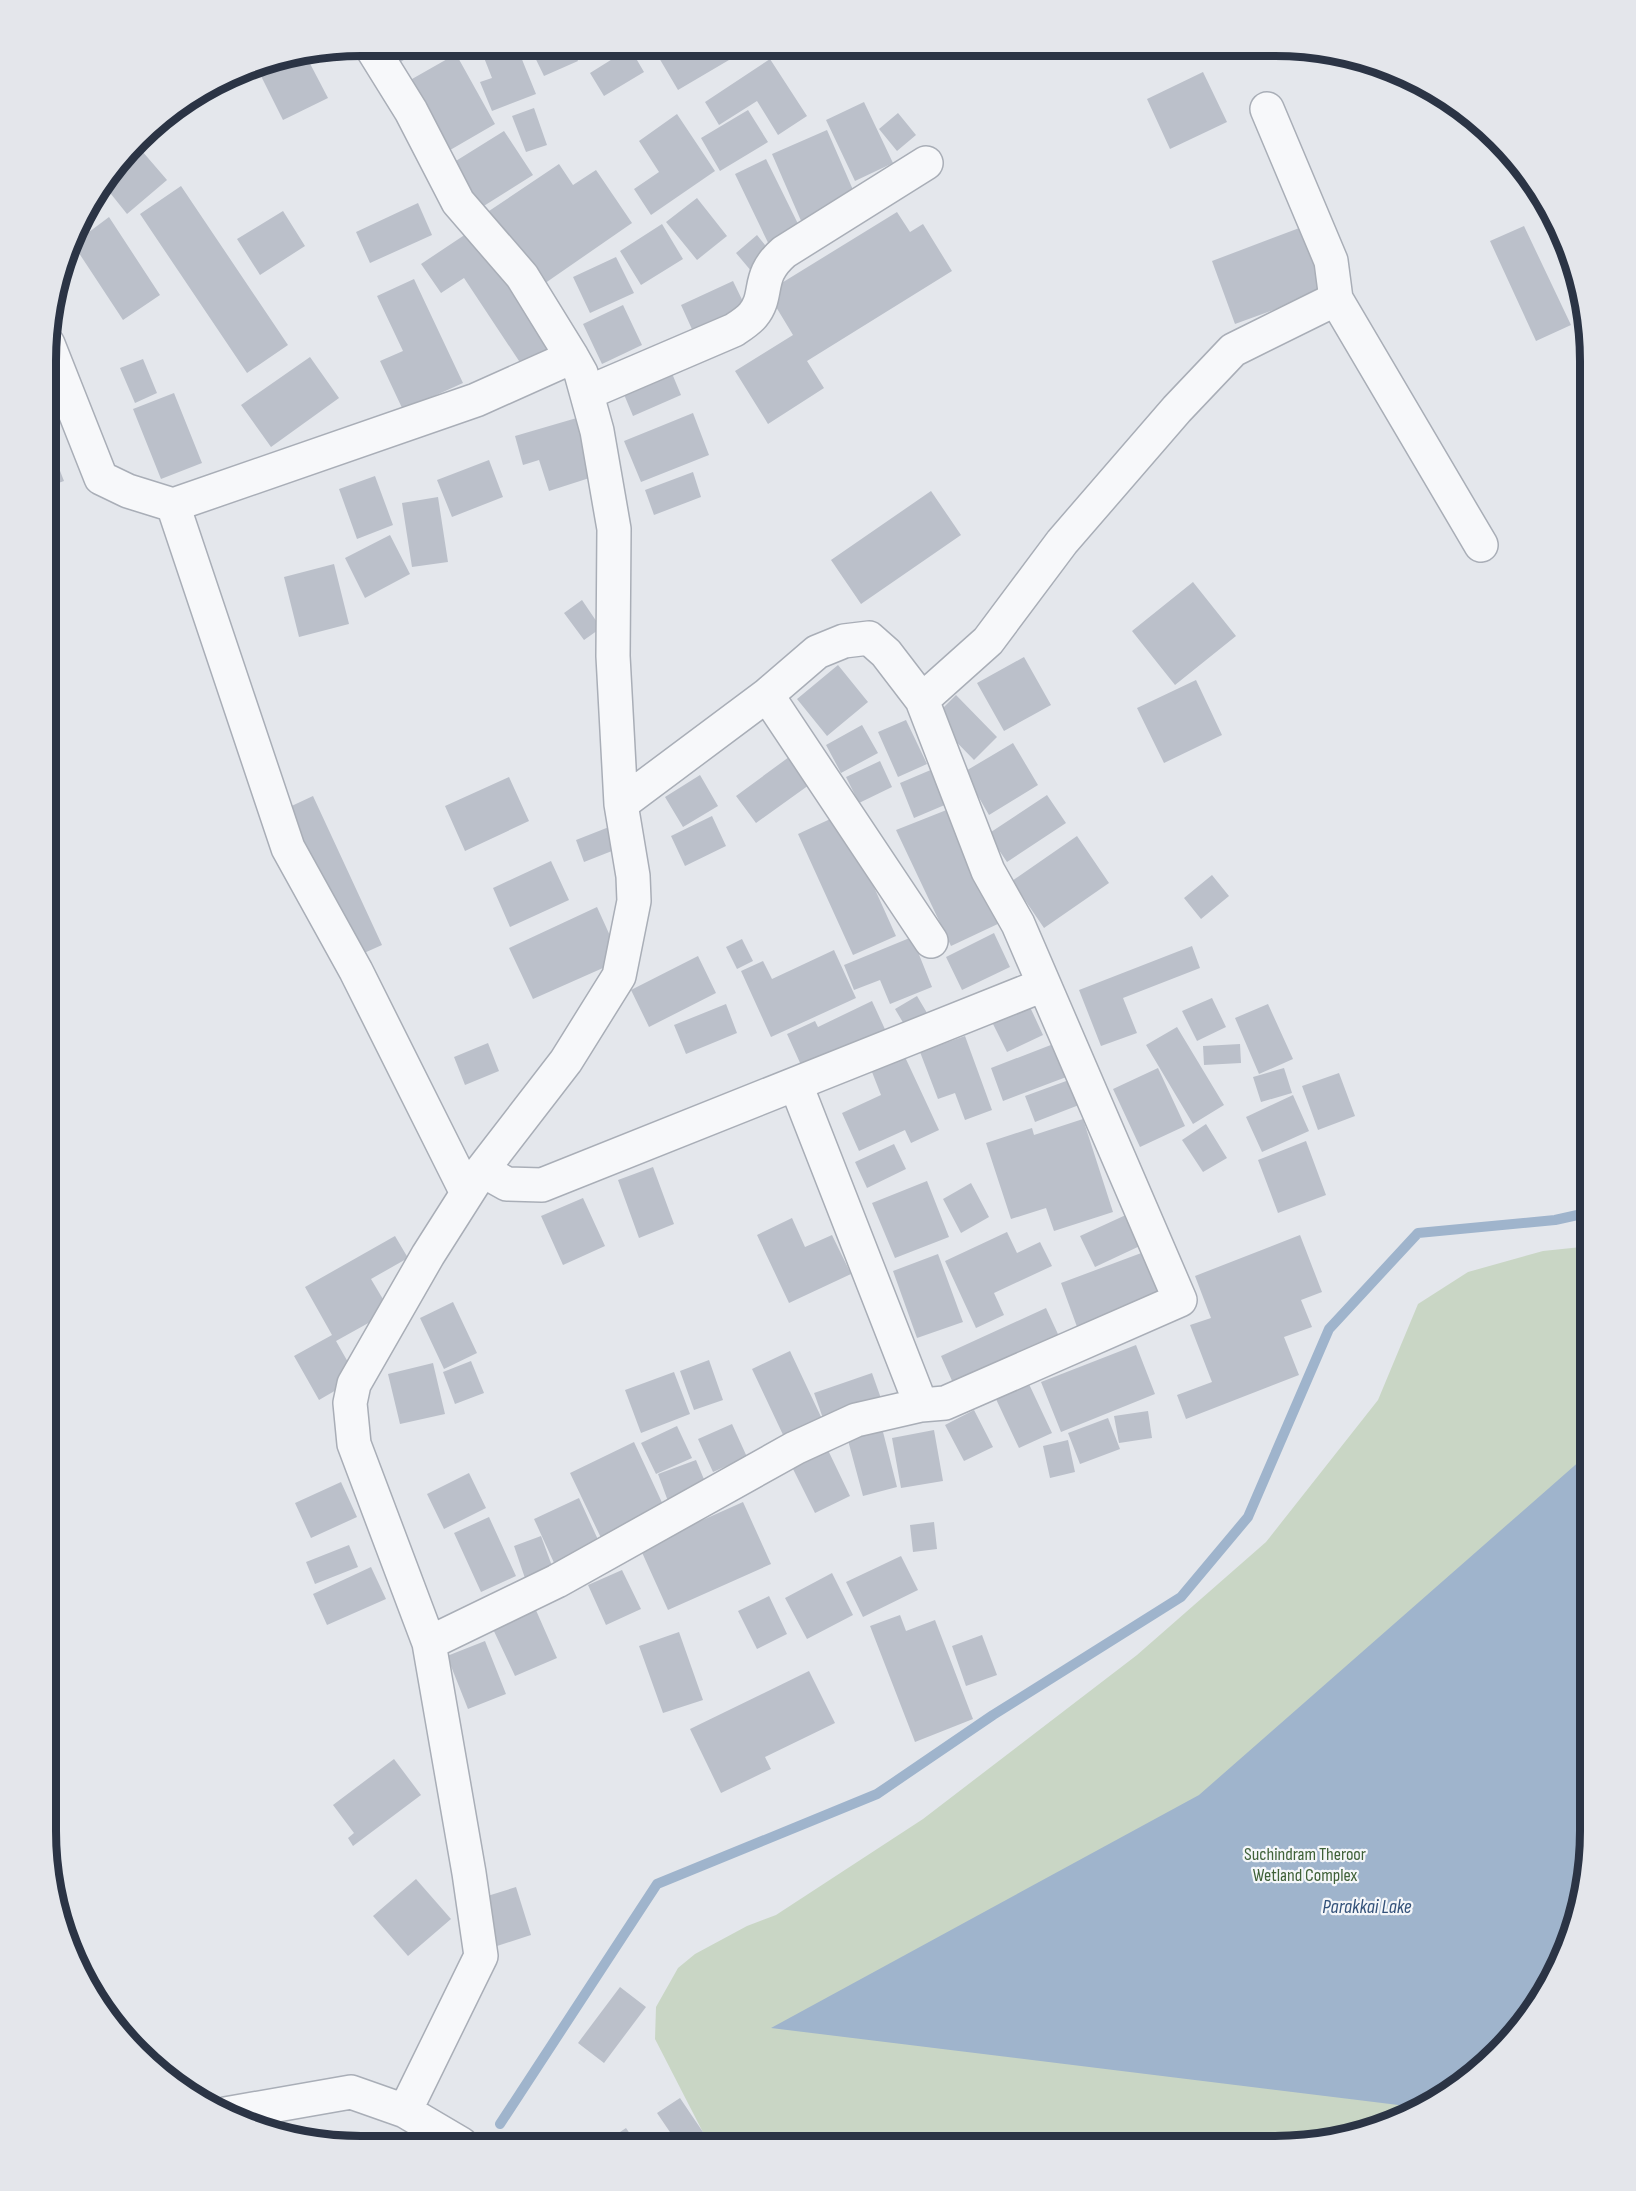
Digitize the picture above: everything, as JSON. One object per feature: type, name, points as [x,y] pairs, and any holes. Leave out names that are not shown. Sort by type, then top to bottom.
[{"type":"street","points":[[377,56],[411,111],[458,202],[522,276],[581,373],[597,431],[614,529],[613,656],[621,804],[633,876],[634,902],[619,976],[566,1061],[474,1181],[354,1383],[350,1403],[350,1424],[360,1466],[429,1643],[469,1872],[481,1956],[405,2111]]},
{"type":"street","points":[[1267,110],[1331,261],[1336,299],[1481,545]]},
{"type":"street","points":[[587,393],[734,330],[753,316],[759,305],[764,278],[771,263],[784,252],[926,163]]},
{"type":"street","points":[[922,700],[988,642],[1062,542],[1177,409],[1233,350],[1336,299]]},
{"type":"street","points":[[56,364],[101,478],[128,491],[173,505],[476,400],[572,357]]},
{"type":"street","points":[[173,505],[288,848],[474,1181]]},
{"type":"street","points":[[429,1643],[557,1581],[795,1448],[856,1420],[921,1405],[945,1403],[1180,1300],[1017,924],[988,871],[922,700],[886,653],[869,638],[843,641],[817,652],[767,694],[621,804]]},
{"type":"street","points":[[767,694],[931,941]]},
{"type":"street","points":[[474,1181],[542,1185],[1043,985]]},
{"type":"street","points":[[796,1085],[921,1405]]},
{"type":"street","points":[[242,2111],[351,2092],[405,2111],[447,2136]]},
{"type":"green space","name":"Suchindram Theroor Wetland Complex","points":[[1580,1247],[1580,1850],[1575,1890],[1557,1947],[1540,1983],[1505,2032],[1477,2060],[1428,2095],[1374,2119],[1315,2133],[1276,2136],[705,2136],[655,2039],[656,2007],[678,1968],[695,1954],[747,1926],[776,1915],[923,1819],[1137,1655],[1266,1542],[1378,1400],[1418,1304],[1468,1272],[1543,1251]]},
{"type":"water","name":"Parakkai Lake","points":[[1580,1461],[1580,1850],[1575,1890],[1557,1947],[1529,2000],[1505,2032],[1477,2060],[1445,2084],[1406,2106],[771,2028],[1199,1795]]},
{"type":"building","points":[[386,56],[410,56],[392,67]]},
{"type":"building","points":[[452,56],[457,56],[495,124],[445,153],[405,83]]},
{"type":"building","points":[[483,56],[524,56],[521,57],[536,94],[492,111],[480,82],[492,78]]},
{"type":"building","points":[[534,56],[576,56],[578,61],[544,76]]},
{"type":"building","points":[[617,56],[635,56],[644,72],[604,96],[590,73]]},
{"type":"building","points":[[658,56],[727,56],[729,60],[678,90]]},
{"type":"building","points":[[770,59],[807,116],[778,135],[757,101],[719,125],[705,102]]},
{"type":"building","points":[[308,60],[328,98],[283,120],[259,73]]},
{"type":"building","points":[[1203,72],[1227,122],[1170,149],[1147,99]]},
{"type":"building","points":[[864,102],[893,163],[855,181],[826,120]]},
{"type":"building","points":[[534,108],[547,145],[526,152],[512,116]]},
{"type":"building","points":[[748,110],[768,142],[720,171],[701,138]]},
{"type":"building","points":[[898,113],[916,135],[897,151],[879,129]]},
{"type":"building","points":[[677,114],[715,171],[651,215],[634,189],[659,172],[639,141]]},
{"type":"building","points":[[827,130],[857,199],[802,223],[772,154]]},
{"type":"building","points":[[504,131],[533,175],[479,209],[451,164]]},
{"type":"building","points":[[141,149],[167,180],[127,214],[108,190]]},
{"type":"building","points":[[766,159],[805,238],[773,253],[735,174]]},
{"type":"building","points":[[559,164],[573,185],[596,170],[632,223],[541,286],[489,211]]},
{"type":"building","points":[[181,186],[288,345],[247,373],[140,214]]},
{"type":"building","points":[[697,198],[727,236],[697,260],[666,222]]},
{"type":"building","points":[[418,203],[432,235],[370,263],[356,232]]},
{"type":"building","points":[[283,211],[305,246],[260,275],[237,239]]},
{"type":"building","points":[[897,212],[910,232],[923,224],[952,271],[807,361],[824,388],[768,424],[735,371],[793,335],[767,292]]},
{"type":"building","points":[[109,217],[160,295],[123,320],[77,250],[82,237]]},
{"type":"building","points":[[662,224],[683,259],[641,285],[620,251]]},
{"type":"building","points":[[1524,226],[1571,325],[1536,341],[1490,241]]},
{"type":"building","points":[[1302,227],[1326,291],[1235,324],[1212,261]]},
{"type":"building","points":[[472,230],[551,349],[523,367],[464,278],[441,293],[421,264]]},
{"type":"building","points":[[757,235],[773,255],[752,272],[736,253]]},
{"type":"building","points":[[616,257],[634,293],[590,313],[573,277]]},
{"type":"building","points":[[414,279],[463,383],[403,410],[380,361],[403,351],[377,296]]},
{"type":"building","points":[[733,281],[749,314],[696,338],[681,305]]},
{"type":"building","points":[[623,305],[642,345],[602,364],[583,324]]},
{"type":"building","points":[[310,357],[339,398],[271,447],[241,405]]},
{"type":"building","points":[[143,359],[157,393],[135,403],[120,368]]},
{"type":"building","points":[[671,371],[681,395],[633,416],[623,392]]},
{"type":"building","points":[[174,393],[202,463],[161,479],[133,409]]},
{"type":"building","points":[[693,413],[709,455],[641,482],[624,441]]},
{"type":"building","points":[[587,415],[605,473],[549,491],[539,460],[523,465],[515,436]]},
{"type":"building","points":[[489,460],[503,497],[452,517],[437,480]]},
{"type":"building","points":[[56,461],[64,481],[56,484]]},
{"type":"building","points":[[693,472],[701,497],[654,515],[645,490]]},
{"type":"building","points":[[375,476],[393,525],[357,539],[339,489]]},
{"type":"building","points":[[931,491],[961,535],[861,604],[831,560]]},
{"type":"building","points":[[438,497],[448,562],[412,567],[402,503]]},
{"type":"building","points":[[390,535],[410,574],[365,598],[345,558]]},
{"type":"building","points":[[334,564],[349,624],[299,637],[284,577]]},
{"type":"building","points":[[1193,582],[1236,636],[1175,685],[1132,631]]},
{"type":"building","points":[[582,600],[601,628],[584,640],[564,613]]},
{"type":"building","points":[[1024,657],[1051,705],[1004,731],[977,683]]},
{"type":"building","points":[[838,665],[868,702],[827,736],[797,699]]},
{"type":"building","points":[[1196,680],[1222,735],[1164,763],[1137,708]]},
{"type":"building","points":[[956,695],[997,737],[974,760],[933,718]]},
{"type":"building","points":[[906,720],[927,764],[898,777],[878,732]]},
{"type":"building","points":[[862,725],[878,753],[841,773],[826,745]]},
{"type":"building","points":[[1013,743],[1038,785],[989,815],[964,772]]},
{"type":"building","points":[[789,757],[809,785],[756,823],[736,796]]},
{"type":"building","points":[[880,761],[892,787],[859,803],[846,777]]},
{"type":"building","points":[[933,769],[947,804],[914,818],[900,783]]},
{"type":"building","points":[[700,775],[718,806],[683,827],[665,797]]},
{"type":"building","points":[[509,777],[529,821],[465,851],[445,806]]},
{"type":"building","points":[[1047,795],[1066,823],[1007,862],[988,834]]},
{"type":"building","points":[[313,796],[382,945],[337,965],[268,817]]},
{"type":"building","points":[[949,809],[1002,922],[951,946],[896,830]]},
{"type":"building","points":[[841,814],[896,936],[853,955],[798,834]]},
{"type":"building","points":[[712,816],[726,846],[685,866],[671,836]]},
{"type":"building","points":[[609,827],[617,849],[584,862],[576,840]]},
{"type":"building","points":[[1077,836],[1109,883],[1044,928],[1012,881]]},
{"type":"building","points":[[551,861],[569,900],[510,927],[493,888]]},
{"type":"building","points":[[1212,875],[1229,896],[1201,919],[1184,898]]},
{"type":"building","points":[[597,907],[621,960],[533,999],[509,948]]},
{"type":"building","points":[[994,933],[1010,967],[962,990],[946,957]]},
{"type":"building","points":[[912,937],[932,987],[890,1004],[880,980],[854,990],[844,965]]},
{"type":"building","points":[[742,939],[753,961],[737,969],[726,947]]},
{"type":"building","points":[[1192,946],[1200,968],[1123,998],[1137,1033],[1101,1046],[1079,990]]},
{"type":"building","points":[[834,950],[856,998],[771,1037],[741,971],[763,961],[772,979]]},
{"type":"building","points":[[698,956],[716,993],[649,1027],[631,990]]},
{"type":"building","points":[[917,996],[933,1023],[911,1036],[895,1009]]},
{"type":"building","points":[[1212,998],[1226,1027],[1197,1041],[1182,1011]]},
{"type":"building","points":[[872,1001],[889,1038],[806,1076],[787,1034],[815,1021],[818,1027]]},
{"type":"building","points":[[726,1004],[737,1033],[686,1054],[674,1025]]},
{"type":"building","points":[[1268,1004],[1293,1059],[1259,1074],[1235,1018]]},
{"type":"building","points":[[1030,1007],[1043,1035],[1007,1052],[993,1024]]},
{"type":"building","points":[[1177,1027],[1224,1105],[1193,1124],[1146,1045]]},
{"type":"building","points":[[965,1036],[992,1110],[965,1120],[955,1093],[938,1099],[920,1052]]},
{"type":"building","points":[[488,1043],[499,1071],[465,1085],[454,1057]]},
{"type":"building","points":[[1056,1043],[1069,1076],[1003,1101],[991,1068]]},
{"type":"building","points":[[1240,1044],[1241,1063],[1204,1065],[1203,1046]]},
{"type":"building","points":[[905,1057],[939,1130],[911,1143],[905,1130],[859,1151],[842,1113],[881,1095],[872,1072]]},
{"type":"building","points":[[1158,1068],[1185,1126],[1140,1147],[1113,1089]]},
{"type":"building","points":[[1284,1068],[1292,1093],[1261,1102],[1253,1077]]},
{"type":"building","points":[[1339,1073],[1355,1116],[1318,1130],[1302,1086]]},
{"type":"building","points":[[1069,1080],[1079,1105],[1035,1122],[1025,1096]]},
{"type":"building","points":[[1293,1095],[1309,1131],[1262,1152],[1246,1117]]},
{"type":"building","points":[[1083,1119],[1113,1212],[1054,1231],[1046,1208],[1011,1219],[986,1143],[1032,1128],[1034,1135]]},
{"type":"building","points":[[1206,1124],[1227,1158],[1203,1172],[1182,1140]]},
{"type":"building","points":[[1306,1141],[1326,1195],[1278,1213],[1258,1160]]},
{"type":"building","points":[[894,1144],[906,1169],[867,1188],[855,1162]]},
{"type":"building","points":[[653,1167],[674,1224],[639,1238],[618,1180]]},
{"type":"building","points":[[927,1181],[949,1237],[895,1258],[872,1203]]},
{"type":"building","points":[[971,1183],[989,1217],[961,1233],[943,1199]]},
{"type":"building","points":[[583,1198],[605,1246],[563,1265],[541,1216]]},
{"type":"building","points":[[1128,1214],[1142,1245],[1095,1267],[1080,1236]]},
{"type":"building","points":[[792,1218],[805,1247],[832,1235],[851,1274],[789,1303],[757,1235]]},
{"type":"building","points":[[1007,1232],[1017,1253],[1040,1242],[1052,1266],[994,1293],[1004,1315],[976,1328],[945,1261]]},
{"type":"building","points":[[1300,1235],[1322,1292],[1301,1300],[1312,1327],[1284,1337],[1299,1375],[1186,1419],[1177,1395],[1212,1382],[1190,1325],[1211,1318],[1195,1276]]},
{"type":"building","points":[[395,1236],[408,1258],[371,1279],[390,1311],[336,1341],[357,1378],[319,1400],[294,1356],[332,1335],[305,1287]]},
{"type":"building","points":[[1152,1249],[1171,1301],[1080,1335],[1061,1283]]},
{"type":"building","points":[[938,1254],[963,1322],[917,1338],[893,1271]]},
{"type":"building","points":[[453,1302],[477,1353],[444,1369],[420,1318]]},
{"type":"building","points":[[1046,1308],[1063,1345],[957,1392],[941,1356]]},
{"type":"building","points":[[1136,1345],[1155,1394],[1061,1432],[1041,1382]]},
{"type":"building","points":[[790,1351],[823,1421],[785,1439],[752,1369]]},
{"type":"building","points":[[709,1360],[723,1400],[694,1410],[680,1371]]},
{"type":"building","points":[[471,1361],[484,1393],[455,1404],[443,1372]]},
{"type":"building","points":[[433,1363],[445,1414],[400,1424],[388,1374]]},
{"type":"building","points":[[674,1372],[690,1414],[641,1433],[625,1390]]},
{"type":"building","points":[[872,1373],[883,1404],[825,1424],[814,1393]]},
{"type":"building","points":[[1028,1382],[1052,1433],[1019,1448],[995,1397]]},
{"type":"building","points":[[974,1410],[993,1447],[964,1461],[945,1425]]},
{"type":"building","points":[[1148,1411],[1152,1438],[1119,1443],[1114,1416]]},
{"type":"building","points":[[1108,1418],[1120,1449],[1080,1464],[1068,1433]]},
{"type":"building","points":[[732,1424],[747,1457],[713,1472],[698,1439]]},
{"type":"building","points":[[881,1424],[897,1487],[863,1496],[846,1433]]},
{"type":"building","points":[[677,1426],[692,1458],[656,1474],[641,1443]]},
{"type":"building","points":[[934,1430],[943,1481],[901,1488],[892,1438]]},
{"type":"building","points":[[1068,1440],[1075,1472],[1050,1478],[1043,1446]]},
{"type":"building","points":[[634,1442],[665,1509],[602,1540],[570,1473]]},
{"type":"building","points":[[826,1446],[850,1496],[815,1513],[790,1463]]},
{"type":"building","points":[[696,1460],[708,1489],[669,1504],[658,1474]]},
{"type":"building","points":[[469,1473],[486,1508],[444,1529],[427,1494]]},
{"type":"building","points":[[341,1482],[357,1517],[311,1538],[295,1503]]},
{"type":"building","points":[[579,1498],[600,1544],[555,1565],[534,1519]]},
{"type":"building","points":[[743,1502],[771,1564],[668,1610],[640,1548]]},
{"type":"building","points":[[489,1517],[516,1576],[481,1592],[454,1533]]},
{"type":"building","points":[[934,1522],[937,1549],[913,1552],[910,1525]]},
{"type":"building","points":[[541,1536],[555,1574],[527,1584],[514,1546]]},
{"type":"building","points":[[349,1545],[358,1567],[315,1584],[306,1562]]},
{"type":"building","points":[[901,1556],[918,1590],[863,1617],[846,1582]]},
{"type":"building","points":[[371,1567],[386,1599],[327,1625],[313,1594]]},
{"type":"building","points":[[622,1570],[641,1609],[606,1625],[588,1585]]},
{"type":"building","points":[[832,1573],[853,1615],[807,1639],[785,1598]]},
{"type":"building","points":[[769,1596],[787,1634],[757,1649],[738,1611]]},
{"type":"building","points":[[535,1608],[557,1658],[515,1676],[492,1627]]},
{"type":"building","points":[[900,1615],[906,1631],[935,1620],[973,1719],[915,1742],[870,1626]]},
{"type":"building","points":[[679,1632],[703,1700],[663,1713],[639,1646]]},
{"type":"building","points":[[982,1635],[997,1675],[966,1686],[952,1646]]},
{"type":"building","points":[[485,1641],[506,1694],[468,1709],[447,1656]]},
{"type":"building","points":[[809,1671],[835,1723],[765,1757],[771,1769],[721,1793],[690,1729]]},
{"type":"building","points":[[394,1759],[421,1795],[353,1846],[348,1838],[354,1833],[333,1805]]},
{"type":"building","points":[[416,1879],[451,1919],[408,1956],[373,1916]]},
{"type":"building","points":[[516,1887],[531,1935],[497,1946],[481,1898]]},
{"type":"building","points":[[620,1987],[646,2007],[604,2063],[578,2043]]},
{"type":"building","points":[[680,2098],[706,2136],[673,2136],[657,2113]]},
{"type":"building","points":[[626,2128],[632,2136],[614,2136]]},
{"type":"waterway","points":[[500,2124],[657,1884],[877,1794],[993,1715],[1181,1597],[1248,1517],[1329,1329],[1418,1233],[1555,1220],[1580,1214]]}]
